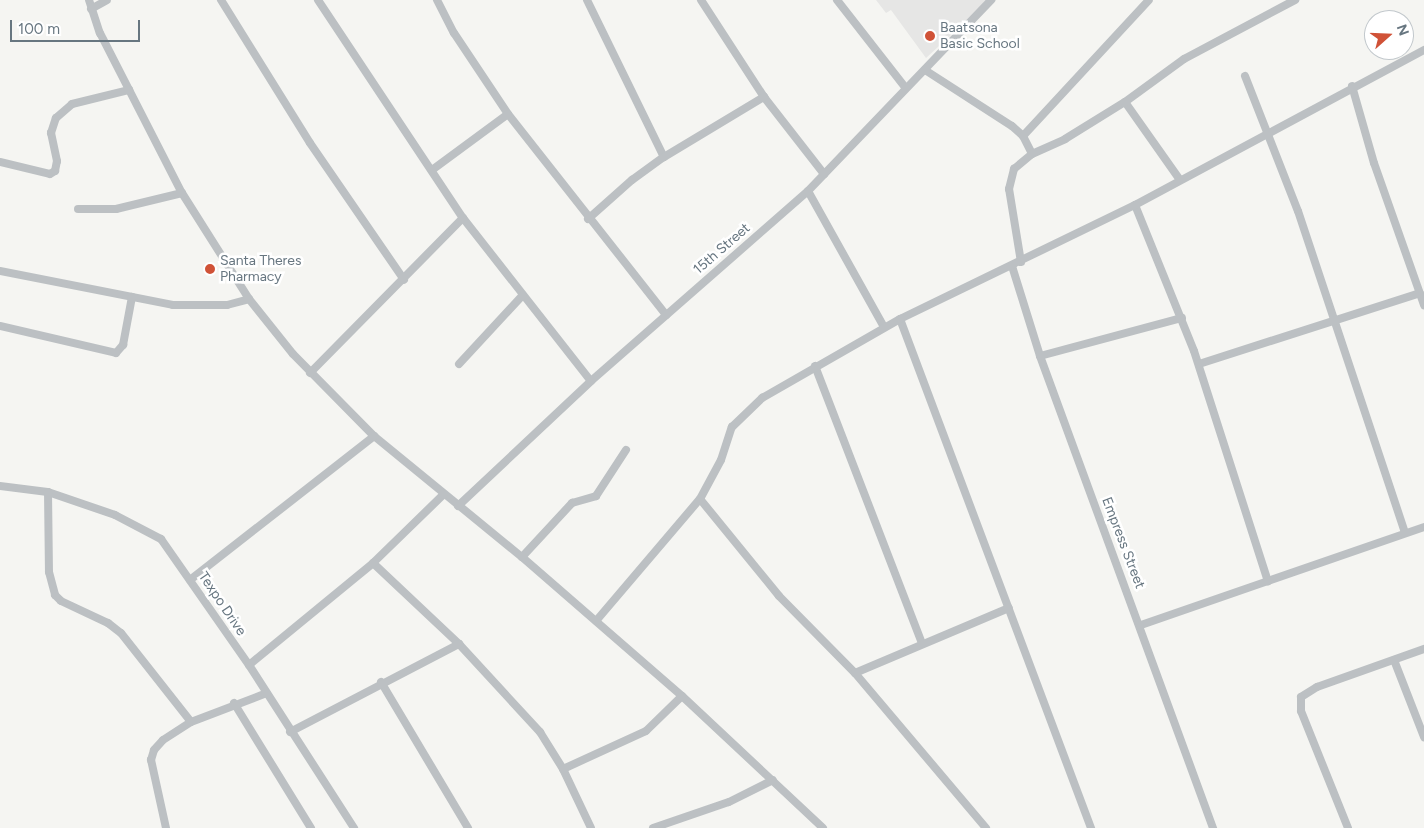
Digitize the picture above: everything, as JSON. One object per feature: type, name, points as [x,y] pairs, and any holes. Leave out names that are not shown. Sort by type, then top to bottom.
[{"type":"street","points":[[90,0],[90,9],[182,194],[249,300],[310,372],[374,436],[443,495],[522,557],[682,696],[823,828]]},
{"type":"street","points":[[90,9],[107,0]]},
{"type":"street","points":[[221,0],[310,143],[404,280]]},
{"type":"street","points":[[318,0],[463,218],[522,296],[591,381]]},
{"type":"street","points":[[437,0],[454,33],[508,114],[588,219],[666,314]]},
{"type":"street","points":[[587,0],[664,157]]},
{"type":"street","points":[[701,0],[764,97],[824,174]]},
{"type":"street","points":[[837,0],[905,87]]},
{"type":"street","name":"15th Street","points":[[458,506],[591,381],[808,191],[905,87],[925,70],[990,0]]},
{"type":"street","points":[[1022,136],[1149,0]]},
{"type":"street","points":[[1021,262],[1010,179],[1014,169],[1032,154],[1065,139],[1125,102],[1226,34],[1295,0]]},
{"type":"street","points":[[596,621],[700,499],[721,460],[732,427],[743,413],[815,366],[884,327],[1135,205],[1268,134],[1352,86],[1424,50]]},
{"type":"street","points":[[925,70],[1022,136],[1032,154]]},
{"type":"street","points":[[1245,76],[1268,134],[1334,318],[1406,533]]},
{"type":"street","points":[[1352,86],[1374,163],[1424,305]]},
{"type":"street","points":[[0,162],[50,174],[55,171],[57,161],[51,133],[56,118],[72,104],[129,90]]},
{"type":"street","points":[[588,219],[632,180],[664,157],[764,97]]},
{"type":"street","points":[[1125,102],[1180,180]]},
{"type":"street","points":[[432,170],[508,114]]},
{"type":"street","points":[[808,191],[884,327]]},
{"type":"street","points":[[78,209],[116,209],[182,194]]},
{"type":"street","points":[[1135,205],[1199,364],[1268,581]]},
{"type":"street","points":[[310,372],[404,280],[463,218]]},
{"type":"street","name":"Empress Street","points":[[1012,266],[1040,356],[1141,625],[1214,828]]},
{"type":"street","points":[[0,271],[132,297],[200,306],[226,305],[249,300]]},
{"type":"street","points":[[1199,364],[1314,329],[1334,318],[1420,293]]},
{"type":"street","points":[[459,364],[522,296]]},
{"type":"street","points":[[0,326],[116,353],[124,345],[132,297]]},
{"type":"street","points":[[1040,356],[1182,318]]},
{"type":"street","points":[[900,319],[1091,828]]},
{"type":"street","points":[[815,366],[922,643]]},
{"type":"street","points":[[190,580],[374,436]]},
{"type":"street","points":[[522,557],[572,503],[596,496],[626,450]]},
{"type":"street","name":"Texpo Drive","points":[[0,486],[48,492],[148,529],[161,539],[249,665],[290,732],[354,828]]},
{"type":"street","points":[[48,492],[48,564],[56,595],[61,601],[108,622],[121,633],[191,722]]},
{"type":"street","points":[[249,665],[372,562],[443,495]]},
{"type":"street","points":[[700,499],[794,613],[855,673],[986,828]]},
{"type":"street","points":[[1141,625],[1424,527]]},
{"type":"street","points":[[372,562],[459,644],[540,732],[564,769],[591,828]]},
{"type":"street","points":[[855,673],[922,643],[1009,608]]},
{"type":"street","points":[[290,732],[381,682],[459,644]]},
{"type":"street","points":[[1348,828],[1301,711],[1301,697],[1317,687],[1424,649]]},
{"type":"street","points":[[1394,660],[1424,737]]},
{"type":"street","points":[[381,682],[468,828]]},
{"type":"street","points":[[166,828],[151,760],[154,750],[164,740],[191,722],[234,704],[267,694]]},
{"type":"street","points":[[564,769],[646,731],[682,696]]},
{"type":"street","points":[[234,704],[310,828]]},
{"type":"street","points":[[653,828],[729,802],[773,780]]},
{"type":"shaded area","name":"Baatsona Basic School","points":[[876,0],[989,0],[926,58],[891,10],[886,13]]},
{"type":"place","name":"Baatsona Basic School","points":[[930,36]]},
{"type":"place","name":"Santa Theres Pharmacy","points":[[210,269]]}]
